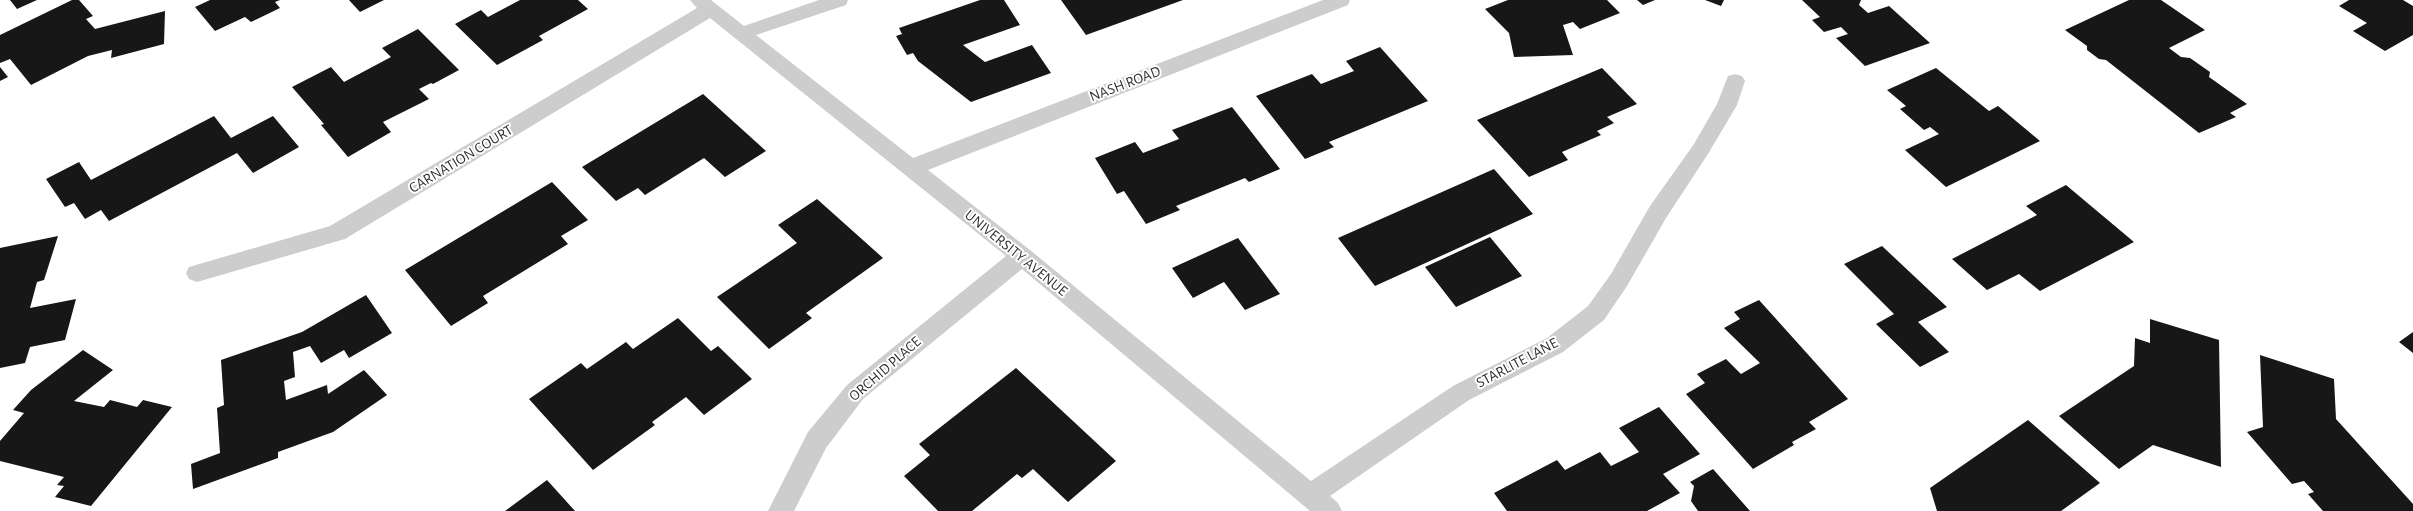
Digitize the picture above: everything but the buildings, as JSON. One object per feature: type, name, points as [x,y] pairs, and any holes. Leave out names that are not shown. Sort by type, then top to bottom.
[{"type":"street","points":[[740,34],[839,0]]},
{"type":"street","name":"NASH ROAD","points":[[910,168],[1341,0]]},
{"type":"street","name":"UNIVERSITY AVENUE","points":[[704,5],[1022,256],[1330,511]]},
{"type":"street","name":"CARNATION COURT","points":[[197,273],[337,233],[704,5]]},
{"type":"street","name":"STARLITE LANE","points":[[1311,495],[1461,393],[1555,345],[1596,313],[1619,280],[1658,212],[1727,105],[1735,81]]},
{"type":"street","name":"ORCHID PLACE","points":[[781,511],[817,440],[855,392],[903,351],[1022,256]]}]
